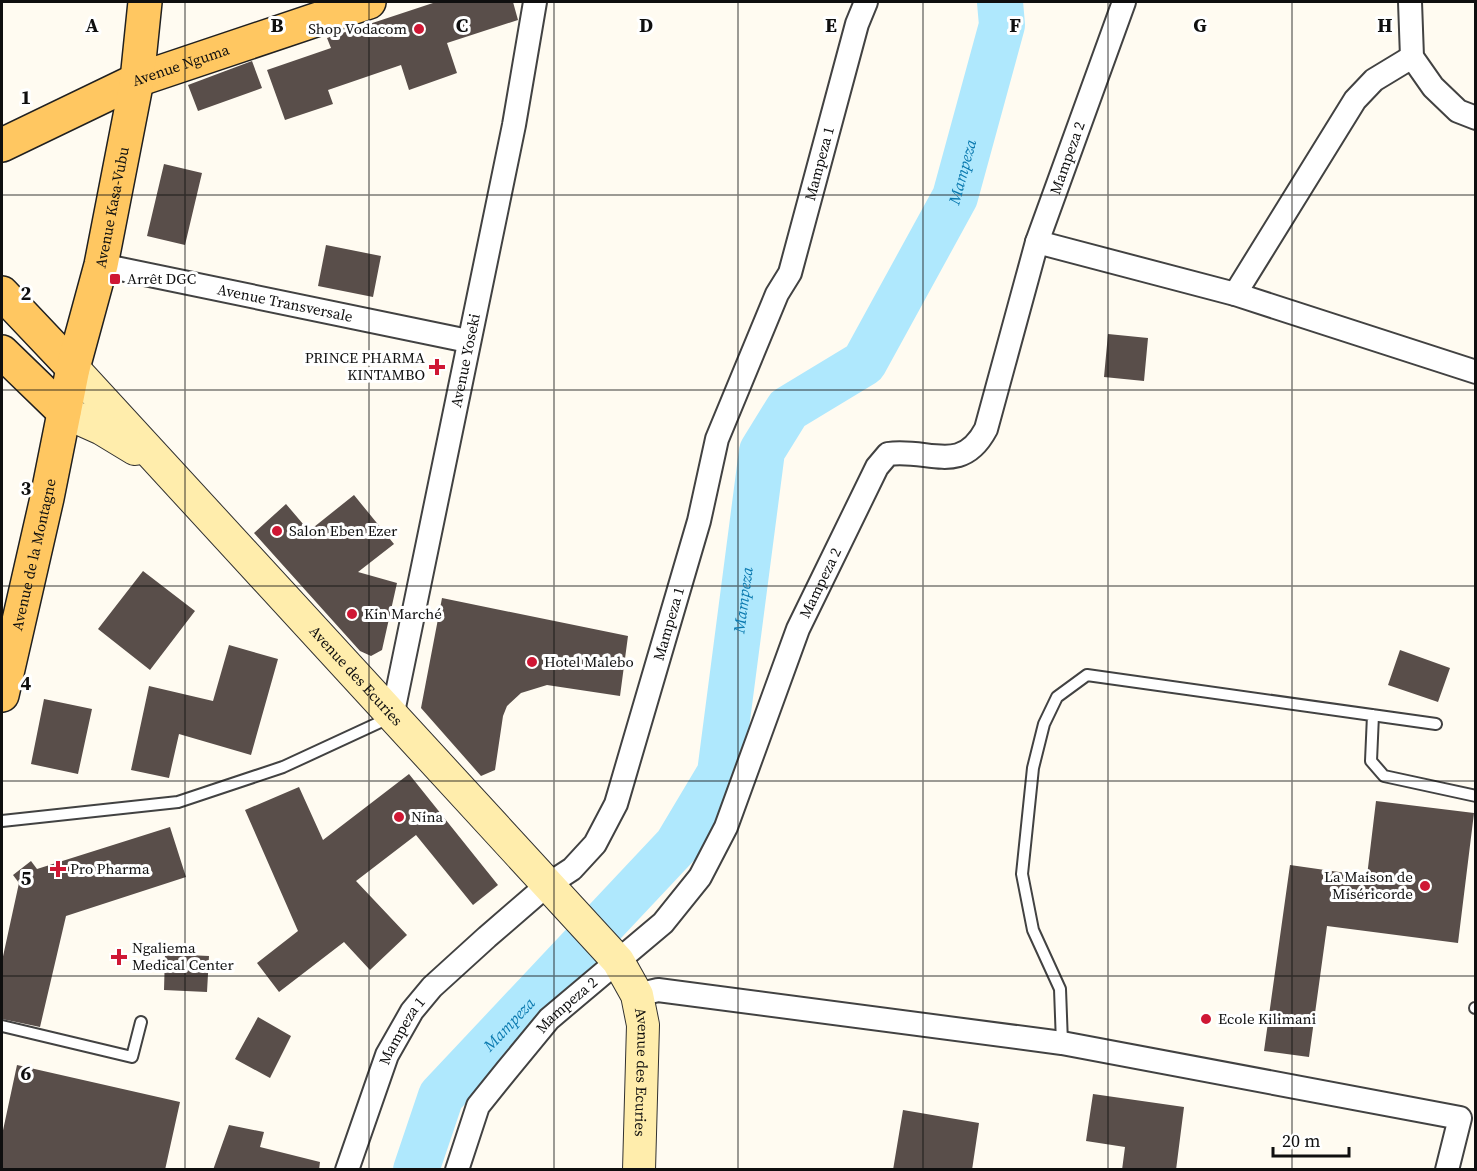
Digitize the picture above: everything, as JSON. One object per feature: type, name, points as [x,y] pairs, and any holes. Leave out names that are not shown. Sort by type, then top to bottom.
[{"type":"main road","name":"Avenue Kasa-Vubu","points":[[64,412],[73,368],[101,265],[137,80],[145,2]]},
{"type":"main road","name":"Avenue Nguma","points":[[2,145],[137,80],[369,2]]},
{"type":"main road","points":[[2,293],[73,368]]},
{"type":"main road","points":[[2,352],[64,412]]},
{"type":"main road","name":"Avenue de la Montagne","points":[[4,676],[64,412]]},
{"type":"street","name":"Avenue Yoseki","points":[[392,717],[514,125],[535,2]]},
{"type":"street","name":"Mampeza 1","points":[[347,1170],[387,1055],[412,1011],[432,987],[552,892],[595,844],[616,804],[699,521],[717,440],[777,294],[790,273],[855,32],[866,2]]},
{"type":"street","name":"Mampeza 2","points":[[457,1170],[478,1106],[549,1019],[609,953],[663,923],[700,878],[726,827],[798,629],[876,467],[888,454],[899,452],[957,457],[977,445],[986,429],[1037,242],[1124,2]]},
{"type":"street","points":[[1410,2],[1412,57],[1433,87],[1458,111],[1476,117]]},
{"type":"street","points":[[1235,294],[1355,100],[1374,80],[1412,57]]},
{"type":"street","points":[[1037,242],[1235,294],[1476,372]]},
{"type":"street","name":"Avenue Transversale","points":[[101,265],[468,341]]},
{"type":"street","name":"Avenue des Ecuries","points":[[73,368],[609,953],[637,995],[643,1025],[639,1170]]},
{"type":"street","name":"Avenue des Ecuries","points":[[64,412],[102,429],[164,467]]},
{"type":"street","points":[[637,995],[658,990],[1062,1043],[1468,1118],[1447,1170]]},
{"type":"lane","points":[[1062,1043],[1060,989],[1033,930],[1022,874],[1033,768],[1044,724],[1057,697],[1087,675],[1436,724]]},
{"type":"lane","points":[[1373,715],[1371,761],[1384,776],[1476,796]]},
{"type":"lane","points":[[2,821],[178,802],[283,766],[392,717]]},
{"type":"lane","points":[[2,1026],[132,1057],[141,1022]]},
{"type":"building","points":[[436,2],[513,2],[518,20],[447,43],[457,73],[409,90],[401,65],[328,90],[333,104],[285,120],[267,70],[331,48],[327,38]]},
{"type":"building","points":[[252,61],[262,88],[198,111],[188,85]]},
{"type":"building","points":[[164,164],[202,173],[185,245],[147,236]]},
{"type":"building","points":[[326,245],[381,256],[373,297],[318,286]]},
{"type":"building","points":[[1108,334],[1148,338],[1144,381],[1104,377]]},
{"type":"building","points":[[354,495],[394,544],[358,572],[397,583],[382,650],[371,656],[360,651],[254,533],[286,504],[309,531]]},
{"type":"building","points":[[143,571],[195,611],[150,670],[98,629]]},
{"type":"building","points":[[442,598],[628,636],[620,696],[547,685],[521,693],[507,706],[503,716],[495,770],[481,776],[421,708]]},
{"type":"building","points":[[229,645],[278,659],[251,755],[179,734],[169,778],[131,770],[149,686],[213,701]]},
{"type":"building","points":[[1400,650],[1450,668],[1438,702],[1388,685]]},
{"type":"building","points":[[44,699],[92,709],[78,774],[31,764]]},
{"type":"building","points":[[409,774],[498,885],[473,905],[416,835],[356,881],[407,935],[370,970],[344,942],[279,992],[257,963],[298,931],[245,810],[299,787],[323,840]]},
{"type":"building","points":[[1376,801],[1474,813],[1458,943],[1327,926],[1309,1057],[1264,1051],[1290,865],[1367,876]]},
{"type":"building","points":[[170,827],[186,877],[66,916],[40,1027],[2,1019],[2,961],[19,883],[13,875],[31,861],[37,869]]},
{"type":"building","points":[[165,954],[209,956],[207,992],[164,990]]},
{"type":"building","points":[[258,1017],[291,1036],[270,1078],[235,1059]]},
{"type":"building","points":[[17,1065],[180,1102],[165,1170],[2,1170],[2,1135]]},
{"type":"building","points":[[1093,1094],[1184,1107],[1176,1170],[1122,1170],[1125,1147],[1086,1141]]},
{"type":"building","points":[[903,1110],[979,1123],[972,1170],[893,1170]]},
{"type":"building","points":[[229,1125],[264,1132],[260,1147],[320,1162],[319,1170],[213,1170]]},
{"type":"waterway","name":"Mampeza","points":[[416,1170],[441,1096],[677,845],[720,773],[762,451],[788,409],[864,363],[955,197],[1002,25],[1000,2]]},
{"type":"place","name":"Shop Vodacom","points":[[419,29]]},
{"type":"place","name":"Arrêt DGC","points":[[115,279]]},
{"type":"place","name":"PRINCE PHARMA KINTAMBO","points":[[437,367]]},
{"type":"place","name":"Salon Eben Ezer","points":[[277,531]]},
{"type":"place","name":"Kin Marché","points":[[352,614]]},
{"type":"place","name":"Hotel Malebo","points":[[532,662]]},
{"type":"place","name":"Nina","points":[[399,817]]},
{"type":"place","name":"Pro Pharma","points":[[58,869]]},
{"type":"place","name":"La Maison de Miséricorde","points":[[1425,886]]},
{"type":"place","name":"Ngaliema Medical Center","points":[[119,957]]},
{"type":"place","name":"Ecole Kilimani","points":[[1206,1019]]}]
